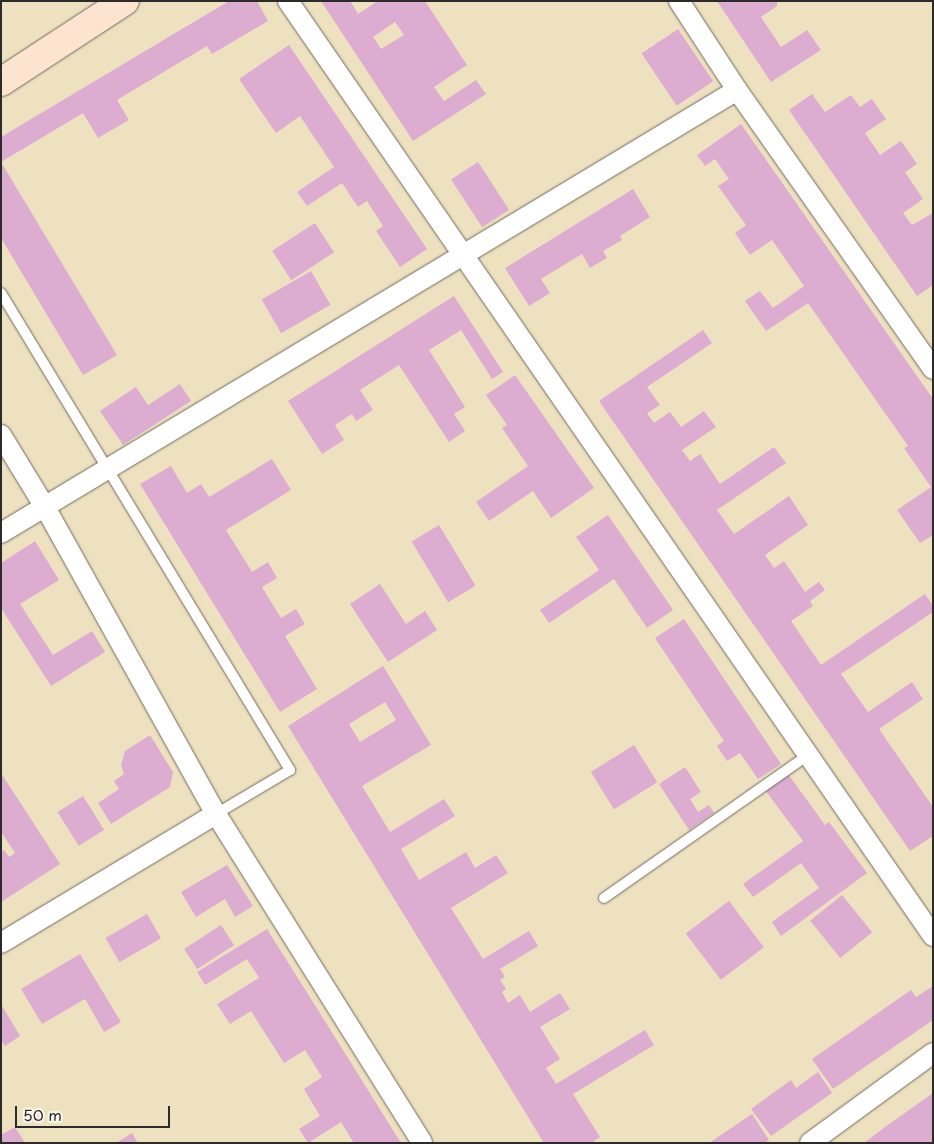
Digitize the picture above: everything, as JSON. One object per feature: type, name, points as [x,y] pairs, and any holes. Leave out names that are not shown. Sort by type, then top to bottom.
[{"type":"street","points":[[1,82],[125,1]]},
{"type":"street","points":[[288,1],[465,254],[933,936]]},
{"type":"street","points":[[679,1],[737,90],[933,369]]},
{"type":"street","points":[[1,533],[737,90]]},
{"type":"street","points":[[1,435],[45,507],[216,814],[422,1143]]},
{"type":"street","points":[[1,943],[216,814]]},
{"type":"street","points":[[810,1143],[933,1053]]},
{"type":"lane","points":[[1,293],[290,770],[216,814]]},
{"type":"lane","points":[[604,898],[808,755]]},
{"type":"building","points":[[229,1],[257,1],[268,21],[212,54],[207,46],[117,100],[129,120],[98,138],[83,113],[1,162],[1,137]]},
{"type":"building","points":[[321,1],[350,1],[358,14],[378,1],[425,1],[467,65],[434,87],[444,101],[476,80],[486,94],[413,141]],"holes":[[[395,22],[404,35],[381,49],[373,37]]]},
{"type":"building","points":[[717,1],[777,1],[777,6],[761,17],[781,47],[807,30],[821,50],[771,82]]},
{"type":"building","points":[[678,29],[713,81],[677,106],[642,54]]},
{"type":"building","points":[[289,45],[427,249],[400,267],[376,231],[383,226],[367,201],[358,207],[342,183],[307,206],[297,192],[334,167],[300,116],[276,133],[239,79]]},
{"type":"building","points":[[812,94],[825,112],[851,95],[860,107],[872,99],[886,119],[865,133],[880,155],[901,141],[917,164],[905,172],[923,199],[903,213],[912,225],[933,213],[933,285],[917,296],[789,110]]},
{"type":"building","points":[[741,124],[933,399],[933,535],[920,543],[897,510],[931,487],[904,448],[908,446],[808,303],[766,331],[745,301],[760,291],[773,308],[804,286],[772,240],[750,255],[735,233],[746,225],[718,186],[729,179],[715,159],[705,166],[697,155]]},
{"type":"building","points":[[1,162],[117,355],[83,375],[1,238]]},
{"type":"building","points":[[478,162],[509,210],[482,227],[451,179]]},
{"type":"building","points":[[633,189],[650,217],[620,236],[622,240],[603,251],[607,258],[590,268],[582,254],[541,279],[550,293],[529,306],[505,268]]},
{"type":"building","points":[[315,223],[334,252],[291,280],[272,251]]},
{"type":"building","points":[[311,271],[330,305],[281,333],[262,300]]},
{"type":"building","points":[[454,296],[503,372],[492,379],[461,330],[429,350],[465,407],[454,414],[465,431],[449,442],[399,365],[360,390],[373,410],[356,421],[352,414],[335,425],[344,440],[322,454],[288,401]]},
{"type":"building","points":[[703,330],[712,343],[647,387],[660,405],[647,413],[654,423],[670,412],[681,427],[704,411],[716,427],[682,450],[690,461],[700,454],[720,484],[774,447],[786,463],[717,510],[734,534],[789,496],[808,525],[765,555],[774,568],[784,561],[805,592],[819,582],[825,590],[810,601],[813,606],[791,621],[821,665],[925,594],[933,606],[933,612],[841,674],[868,712],[912,682],[923,699],[879,729],[933,807],[933,836],[910,851],[599,401]]},
{"type":"building","points":[[515,375],[594,488],[551,518],[533,491],[489,521],[476,502],[528,466],[502,428],[507,425],[486,395]]},
{"type":"building","points":[[180,384],[191,401],[123,445],[100,411],[136,387],[148,405]]},
{"type":"building","points":[[272,459],[291,490],[226,530],[252,572],[268,562],[277,578],[262,587],[281,618],[296,609],[305,624],[285,636],[317,689],[280,712],[140,484],[171,466],[187,493],[201,484],[209,497]]},
{"type":"building","points":[[608,515],[673,610],[647,628],[614,579],[549,623],[540,610],[599,570],[576,537]]},
{"type":"building","points":[[439,525],[476,586],[448,602],[412,541]]},
{"type":"building","points":[[35,541],[59,580],[20,604],[53,655],[92,631],[105,652],[51,686],[1,608],[1,563]]},
{"type":"building","points":[[380,584],[406,624],[425,611],[437,630],[388,662],[350,604]]},
{"type":"building","points":[[684,619],[781,764],[758,779],[740,753],[727,761],[717,746],[724,741],[655,638]]},
{"type":"building","points":[[383,666],[431,745],[362,786],[390,832],[444,799],[455,816],[401,849],[419,880],[466,852],[475,868],[496,855],[508,873],[451,908],[483,959],[529,931],[538,946],[500,969],[505,977],[500,980],[506,989],[502,992],[508,1003],[520,995],[530,1012],[560,993],[570,1009],[540,1027],[560,1059],[546,1068],[556,1084],[645,1030],[654,1045],[573,1094],[600,1137],[591,1143],[544,1143],[288,726]],"holes":[[[385,702],[396,720],[360,742],[349,724]]]},
{"type":"building","points":[[150,735],[173,772],[170,787],[111,824],[98,803],[119,789],[114,781],[124,774],[121,765],[125,751]]},
{"type":"building","points":[[634,745],[657,782],[614,809],[591,772]]},
{"type":"building","points":[[685,767],[701,792],[690,799],[698,812],[709,805],[714,813],[689,830],[659,784]]},
{"type":"building","points":[[1,773],[60,864],[1,902],[1,852],[4,850],[9,857],[15,853],[1,832]]},
{"type":"building","points":[[788,774],[825,825],[829,822],[867,873],[781,936],[772,922],[819,888],[801,863],[753,897],[743,884],[803,841],[765,790]]},
{"type":"building","points":[[83,796],[104,830],[79,846],[58,812]]},
{"type":"building","points":[[227,865],[253,906],[235,917],[225,899],[196,917],[181,892]]},
{"type":"building","points":[[842,895],[872,932],[840,958],[810,921]]},
{"type":"building","points":[[729,901],[764,947],[721,980],[686,933]]},
{"type":"building","points":[[147,914],[161,938],[119,962],[105,938]]},
{"type":"building","points":[[221,925],[234,945],[197,969],[184,949]]},
{"type":"building","points":[[267,929],[401,1143],[354,1143],[341,1122],[308,1143],[299,1129],[320,1116],[304,1089],[322,1077],[305,1050],[284,1063],[251,1011],[230,1024],[217,1004],[259,978],[247,959],[205,985],[197,972]]},
{"type":"building","points":[[80,954],[121,1022],[104,1032],[85,999],[42,1024],[21,989]]},
{"type":"building","points":[[933,986],[933,1020],[833,1089],[812,1059],[911,990],[916,997]]},
{"type":"building","points":[[1,1004],[20,1036],[5,1046],[1,1040]]},
{"type":"building","points":[[818,1072],[832,1093],[771,1136],[751,1109],[791,1080],[796,1088]]},
{"type":"building","points":[[933,1093],[933,1143],[864,1143],[885,1127]]},
{"type":"building","points":[[752,1114],[769,1140],[765,1143],[709,1143]]},
{"type":"building","points":[[15,1127],[25,1143],[1,1143],[1,1135]]},
{"type":"building","points":[[132,1133],[138,1143],[116,1143]]}]
